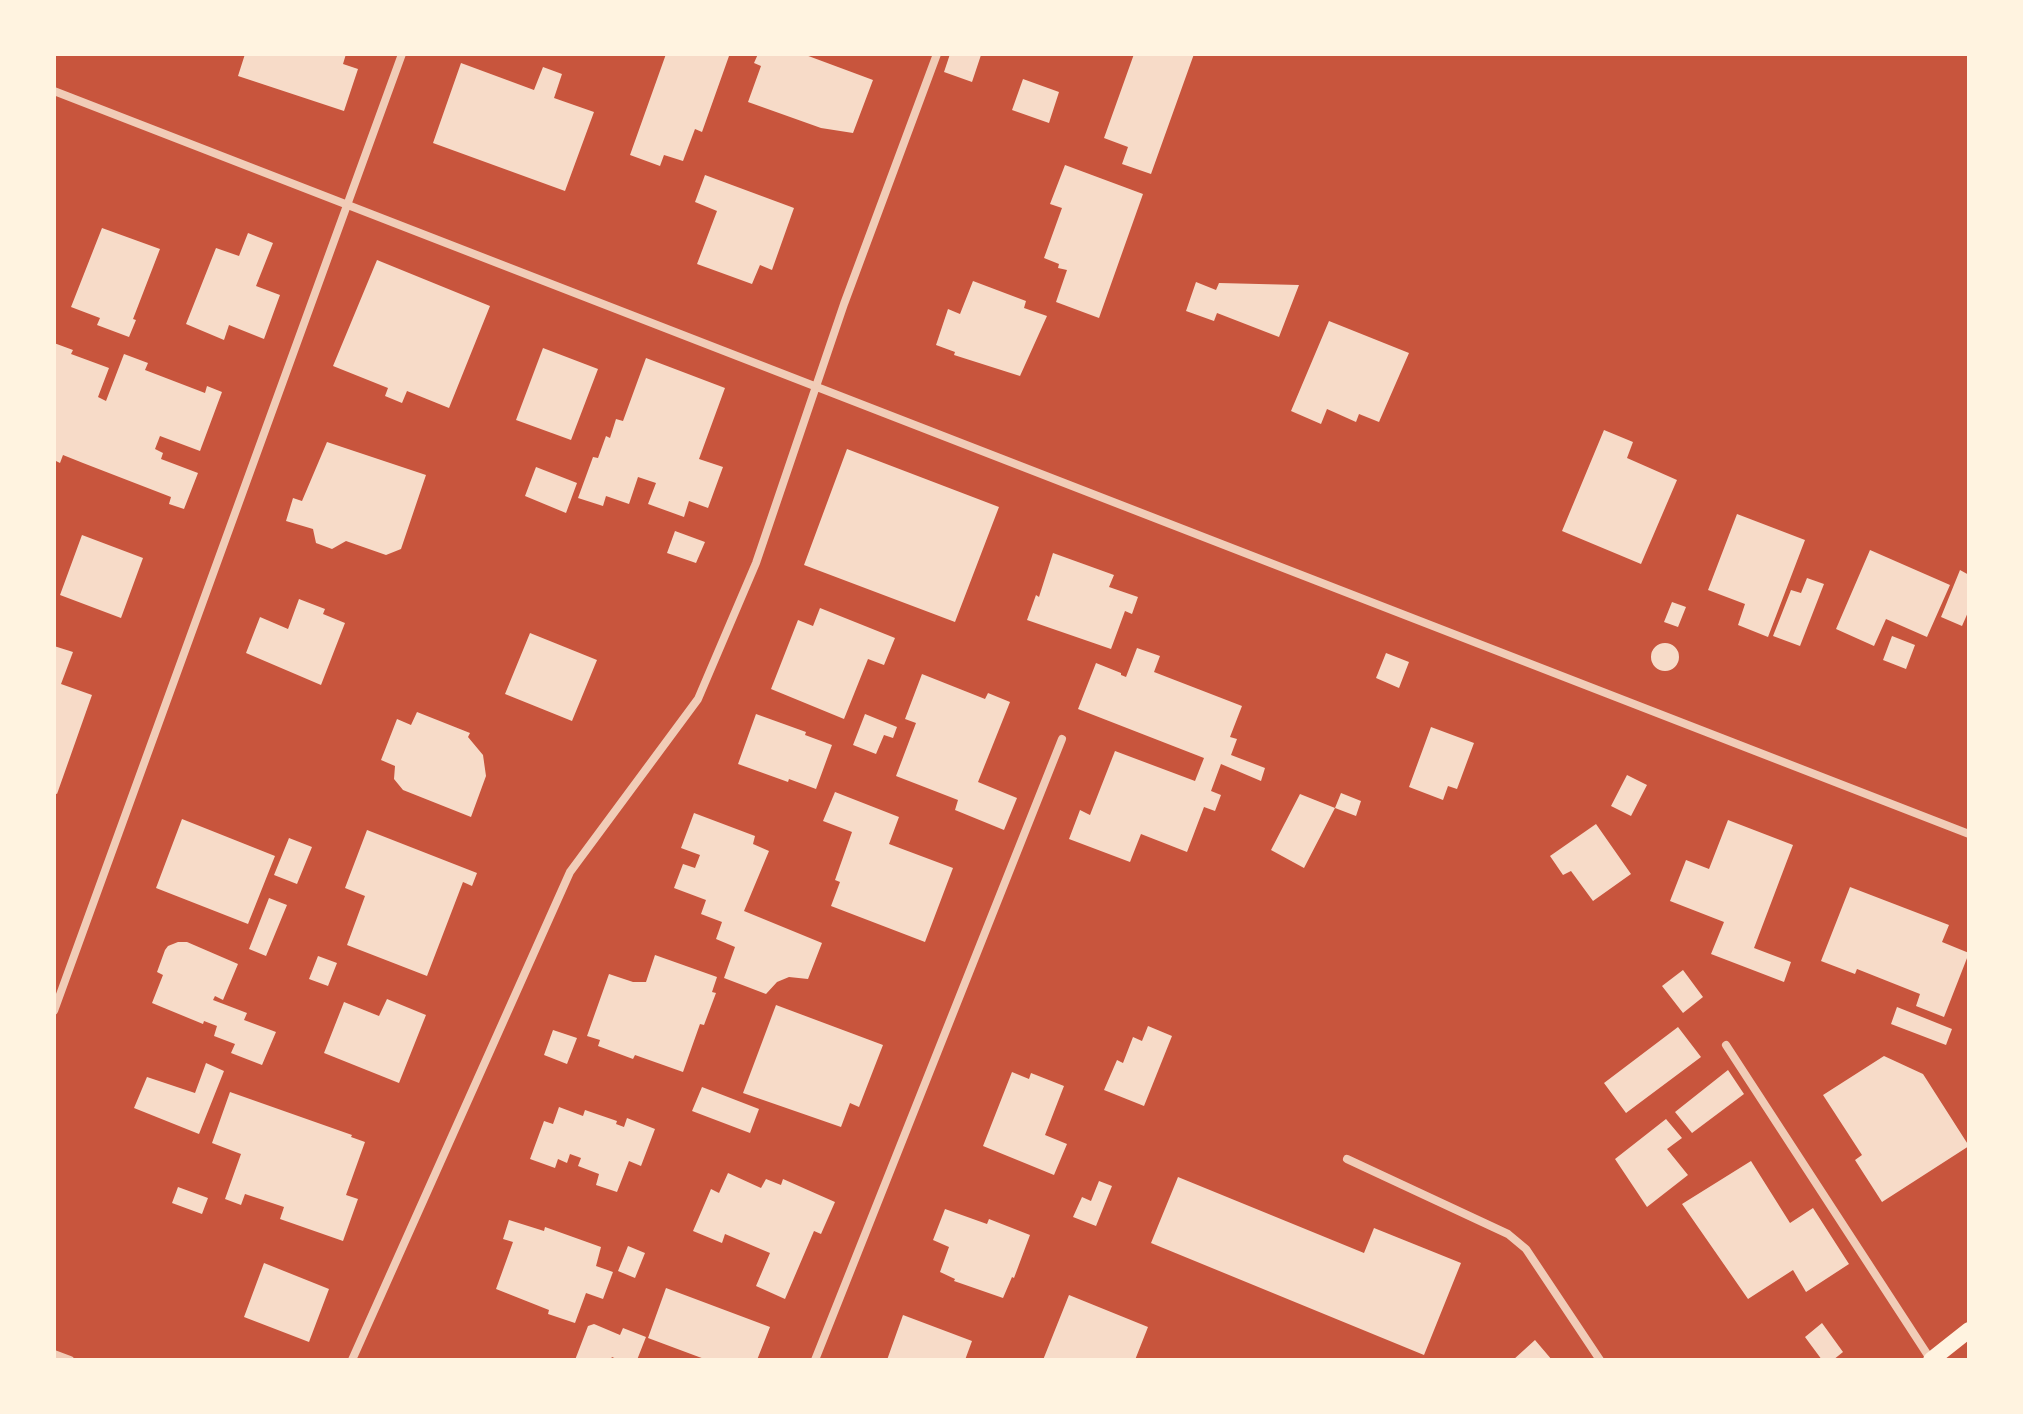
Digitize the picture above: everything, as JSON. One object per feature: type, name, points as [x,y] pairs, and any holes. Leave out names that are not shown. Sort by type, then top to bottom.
[{"type":"main road","points":[[1931,1360],[1969,1330]]},
{"type":"street","points":[[54,1011],[402,54]]},
{"type":"street","points":[[352,1360],[570,872],[698,699],[756,563],[815,385],[937,54]]},
{"type":"street","points":[[54,91],[1969,834]]},
{"type":"street","points":[[815,1360],[1062,739]]},
{"type":"street","points":[[1726,1045],[1931,1360]]},
{"type":"street","points":[[1347,1159],[1508,1234],[1526,1249],[1600,1360]]},
{"type":"street","points":[[54,1354],[70,1360]]},
{"type":"building","points":[[245,54],[346,54],[343,64],[358,69],[344,111],[238,76]]},
{"type":"building","points":[[666,54],[729,56],[702,132],[695,129],[683,161],[664,155],[660,166],[630,155]]},
{"type":"building","points":[[758,54],[803,54],[873,80],[853,133],[821,128],[748,102],[761,66],[754,63]]},
{"type":"building","points":[[950,54],[981,55],[972,82],[944,72]]},
{"type":"building","points":[[1134,54],[1194,54],[1151,174],[1122,164],[1128,147],[1104,138]]},
{"type":"building","points":[[461,63],[534,90],[543,67],[562,74],[554,98],[594,112],[565,191],[433,143]]},
{"type":"building","points":[[1023,79],[1059,92],[1049,123],[1012,110]]},
{"type":"building","points":[[1065,165],[1143,194],[1099,318],[1056,302],[1067,270],[1044,258],[1062,208],[1050,204]]},
{"type":"building","points":[[705,175],[794,208],[772,270],[760,265],[752,284],[697,264],[717,211],[695,202]]},
{"type":"building","points":[[102,228],[160,249],[129,337],[97,325],[100,318],[71,307]]},
{"type":"building","points":[[248,233],[273,243],[256,286],[280,295],[264,339],[229,325],[224,340],[186,324],[216,248],[239,256]]},
{"type":"building","points":[[377,260],[490,306],[449,408],[407,391],[402,403],[385,396],[388,388],[333,366]]},
{"type":"building","points":[[973,281],[1026,301],[1024,308],[1047,316],[1020,376],[954,355],[955,352],[936,345],[948,309],[960,314]]},
{"type":"building","points":[[1196,282],[1216,290],[1219,283],[1299,285],[1279,337],[1217,313],[1214,321],[1186,311]]},
{"type":"building","points":[[1329,321],[1409,353],[1379,422],[1359,414],[1356,422],[1327,409],[1321,424],[1291,411]]},
{"type":"building","points":[[54,343],[73,350],[71,354],[109,368],[98,397],[106,401],[124,354],[148,363],[145,370],[205,393],[207,386],[222,392],[200,451],[160,436],[155,449],[163,453],[161,459],[198,473],[184,509],[169,504],[171,497],[63,455],[60,463],[54,460]]},
{"type":"building","points":[[543,348],[598,369],[571,440],[516,420]]},
{"type":"building","points":[[646,358],[725,388],[699,459],[723,467],[708,508],[689,501],[684,517],[648,504],[656,483],[638,477],[629,504],[606,496],[603,506],[578,498],[593,457],[598,458],[606,436],[610,438],[616,419],[623,421]]},
{"type":"building","points":[[1604,430],[1633,442],[1627,458],[1677,480],[1641,564],[1562,531]]},
{"type":"building","points":[[327,442],[426,475],[401,549],[386,555],[346,541],[332,549],[316,543],[313,529],[286,521],[293,498],[302,501]]},
{"type":"building","points":[[847,449],[999,507],[955,622],[804,565]]},
{"type":"building","points":[[536,467],[577,483],[566,513],[525,496]]},
{"type":"building","points":[[1737,514],[1805,540],[1768,637],[1738,625],[1745,604],[1708,590]]},
{"type":"building","points":[[675,531],[705,542],[696,563],[667,553]]},
{"type":"building","points":[[82,535],[143,558],[121,618],[60,595]]},
{"type":"building","points":[[1870,550],[1950,585],[1927,637],[1886,619],[1874,646],[1836,629]]},
{"type":"building","points":[[1053,553],[1114,575],[1109,587],[1138,597],[1132,614],[1125,611],[1111,649],[1027,620],[1036,595],[1039,597]]},
{"type":"building","points":[[1960,570],[1969,575],[1969,610],[1962,626],[1941,617]]},
{"type":"building","points":[[1807,578],[1824,584],[1800,646],[1773,636],[1791,590],[1801,593]]},
{"type":"building","points":[[299,599],[325,609],[323,614],[345,623],[321,685],[246,653],[260,617],[288,629]]},
{"type":"building","points":[[1672,602],[1686,607],[1678,627],[1664,622]]},
{"type":"building","points":[[820,608],[895,638],[884,665],[868,659],[844,719],[771,689],[798,620],[813,626]]},
{"type":"building","points":[[530,633],[597,660],[572,721],[505,694]]},
{"type":"building","points":[[1892,636],[1915,645],[1906,669],[1883,660]]},
{"type":"building","points":[[1665,643],[1675,647],[1679,657],[1675,667],[1665,671],[1655,667],[1651,657],[1655,647]]},
{"type":"building","points":[[54,646],[73,652],[61,684],[92,695],[57,794],[54,793]]},
{"type":"building","points":[[1137,648],[1160,656],[1154,672],[1242,706],[1230,737],[1237,739],[1231,755],[1265,768],[1261,781],[1221,764],[1211,791],[1221,795],[1215,811],[1204,807],[1187,852],[1141,834],[1130,862],[1069,839],[1080,810],[1090,815],[1115,751],[1195,781],[1204,758],[1078,709],[1096,663],[1126,677]]},
{"type":"building","points":[[1386,653],[1409,662],[1399,688],[1376,678]]},
{"type":"building","points":[[922,674],[985,699],[988,693],[1010,702],[978,782],[1017,798],[1004,830],[955,810],[958,800],[896,776],[916,723],[905,719]]},
{"type":"building","points":[[417,712],[470,733],[468,737],[483,755],[486,776],[471,817],[403,790],[394,779],[395,766],[381,760],[397,719],[411,725]]},
{"type":"building","points":[[756,714],[832,745],[816,789],[738,764]]},
{"type":"building","points":[[865,714],[897,727],[893,738],[884,735],[876,754],[853,745]]},
{"type":"building","points":[[1431,727],[1474,743],[1457,789],[1448,786],[1443,800],[1409,787]]},
{"type":"building","points":[[1627,775],[1647,785],[1631,816],[1611,806]]},
{"type":"building","points":[[835,792],[899,817],[889,844],[953,868],[925,942],[831,906],[840,882],[835,880],[852,832],[823,821]]},
{"type":"building","points":[[1341,793],[1361,801],[1356,816],[1335,808]]},
{"type":"building","points":[[1300,794],[1335,808],[1304,868],[1271,850]]},
{"type":"building","points":[[694,813],[755,836],[753,844],[769,851],[744,911],[822,943],[808,979],[789,977],[777,982],[766,994],[724,978],[735,947],[716,939],[722,922],[701,914],[706,900],[674,888],[683,864],[695,868],[700,855],[681,848]]},
{"type":"building","points":[[182,819],[275,856],[248,924],[156,888]]},
{"type":"building","points":[[1728,820],[1793,845],[1754,948],[1791,962],[1784,982],[1711,954],[1724,922],[1670,901],[1686,860],[1709,869]]},
{"type":"building","points":[[1596,824],[1631,874],[1593,901],[1571,871],[1563,875],[1550,856]]},
{"type":"building","points":[[367,830],[477,873],[472,886],[463,882],[427,976],[347,945],[365,896],[345,888]]},
{"type":"building","points":[[289,838],[312,847],[297,884],[274,875]]},
{"type":"building","points":[[1850,887],[1949,925],[1942,942],[1969,953],[1944,1017],[1916,1006],[1920,994],[1857,969],[1855,974],[1821,961]]},
{"type":"building","points":[[269,898],[287,905],[266,956],[249,949]]},
{"type":"building","points":[[178,942],[187,942],[238,964],[223,1000],[215,996],[213,1000],[247,1013],[244,1020],[276,1032],[262,1065],[231,1053],[235,1044],[214,1036],[217,1026],[204,1021],[203,1024],[152,1003],[163,975],[157,972],[165,950]]},
{"type":"building","points":[[655,955],[717,977],[712,992],[716,993],[704,1025],[700,1024],[683,1072],[598,1046],[600,1040],[587,1036],[609,974],[633,982],[646,982]]},
{"type":"building","points":[[318,956],[337,963],[328,986],[309,979]]},
{"type":"building","points":[[1683,970],[1703,997],[1683,1013],[1662,986]]},
{"type":"building","points":[[387,999],[426,1015],[399,1083],[324,1053],[344,1002],[379,1016]]},
{"type":"building","points":[[776,1005],[883,1045],[859,1107],[850,1103],[841,1127],[743,1093]]},
{"type":"building","points":[[1897,1007],[1952,1029],[1946,1045],[1891,1024]]},
{"type":"building","points":[[1148,1026],[1172,1036],[1144,1106],[1104,1090],[1117,1060],[1123,1063],[1133,1037],[1142,1041]]},
{"type":"building","points":[[1678,1027],[1701,1057],[1626,1113],[1604,1083]]},
{"type":"building","points":[[553,1030],[577,1038],[567,1064],[544,1055]]},
{"type":"building","points":[[1884,1056],[1923,1074],[1969,1146],[1882,1202],[1855,1160],[1862,1155],[1823,1095]]},
{"type":"building","points":[[206,1063],[224,1071],[199,1134],[134,1108],[147,1077],[195,1093]]},
{"type":"building","points":[[1728,1070],[1744,1094],[1692,1133],[1675,1112]]},
{"type":"building","points":[[1012,1072],[1029,1079],[1031,1073],[1064,1086],[1045,1135],[1067,1144],[1054,1175],[983,1146]]},
{"type":"building","points":[[702,1087],[759,1109],[750,1133],[692,1111]]},
{"type":"building","points":[[230,1092],[365,1142],[346,1195],[358,1199],[343,1241],[280,1219],[284,1207],[245,1194],[241,1205],[225,1199],[241,1154],[212,1143]]},
{"type":"building","points":[[559,1107],[583,1116],[585,1110],[617,1121],[616,1124],[624,1127],[627,1118],[655,1129],[641,1166],[629,1161],[617,1192],[596,1185],[599,1174],[578,1166],[581,1158],[570,1154],[567,1163],[558,1159],[555,1168],[530,1159],[544,1121],[553,1124]]},
{"type":"building","points":[[1666,1119],[1682,1138],[1667,1149],[1688,1175],[1647,1207],[1615,1159]]},
{"type":"building","points":[[1751,1161],[1790,1223],[1813,1208],[1849,1264],[1806,1292],[1793,1270],[1748,1299],[1682,1204]]},
{"type":"building","points":[[728,1173],[761,1188],[766,1179],[781,1185],[783,1179],[835,1202],[821,1234],[814,1231],[785,1299],[756,1286],[770,1253],[725,1234],[722,1243],[693,1231],[711,1189],[719,1193]]},
{"type":"building","points":[[1178,1177],[1364,1253],[1374,1228],[1461,1263],[1424,1355],[1151,1243]]},
{"type":"building","points":[[1099,1181],[1112,1186],[1096,1226],[1073,1217],[1082,1197],[1091,1201]]},
{"type":"building","points":[[178,1187],[208,1198],[202,1214],[172,1203]]},
{"type":"building","points":[[945,1209],[987,1224],[989,1219],[1030,1235],[1003,1298],[954,1281],[940,1272],[949,1247],[933,1240]]},
{"type":"building","points":[[509,1220],[544,1231],[545,1227],[601,1247],[596,1266],[613,1272],[603,1299],[586,1293],[575,1323],[548,1314],[549,1310],[496,1289],[513,1242],[503,1239]]},
{"type":"building","points":[[628,1246],[645,1253],[635,1278],[618,1271]]},
{"type":"building","points":[[264,1263],[329,1289],[309,1342],[244,1317]]},
{"type":"building","points":[[666,1288],[770,1327],[757,1360],[707,1360],[648,1338]]},
{"type":"building","points":[[1069,1295],[1148,1327],[1135,1360],[1043,1360]]},
{"type":"building","points":[[903,1315],[972,1341],[965,1360],[887,1360]]},
{"type":"building","points":[[1822,1323],[1843,1352],[1833,1360],[1822,1360],[1805,1337]]},
{"type":"building","points":[[594,1324],[620,1335],[623,1328],[646,1337],[637,1360],[612,1357],[610,1360],[575,1360],[588,1326]]},
{"type":"building","points":[[1535,1340],[1552,1360],[1513,1360]]}]
